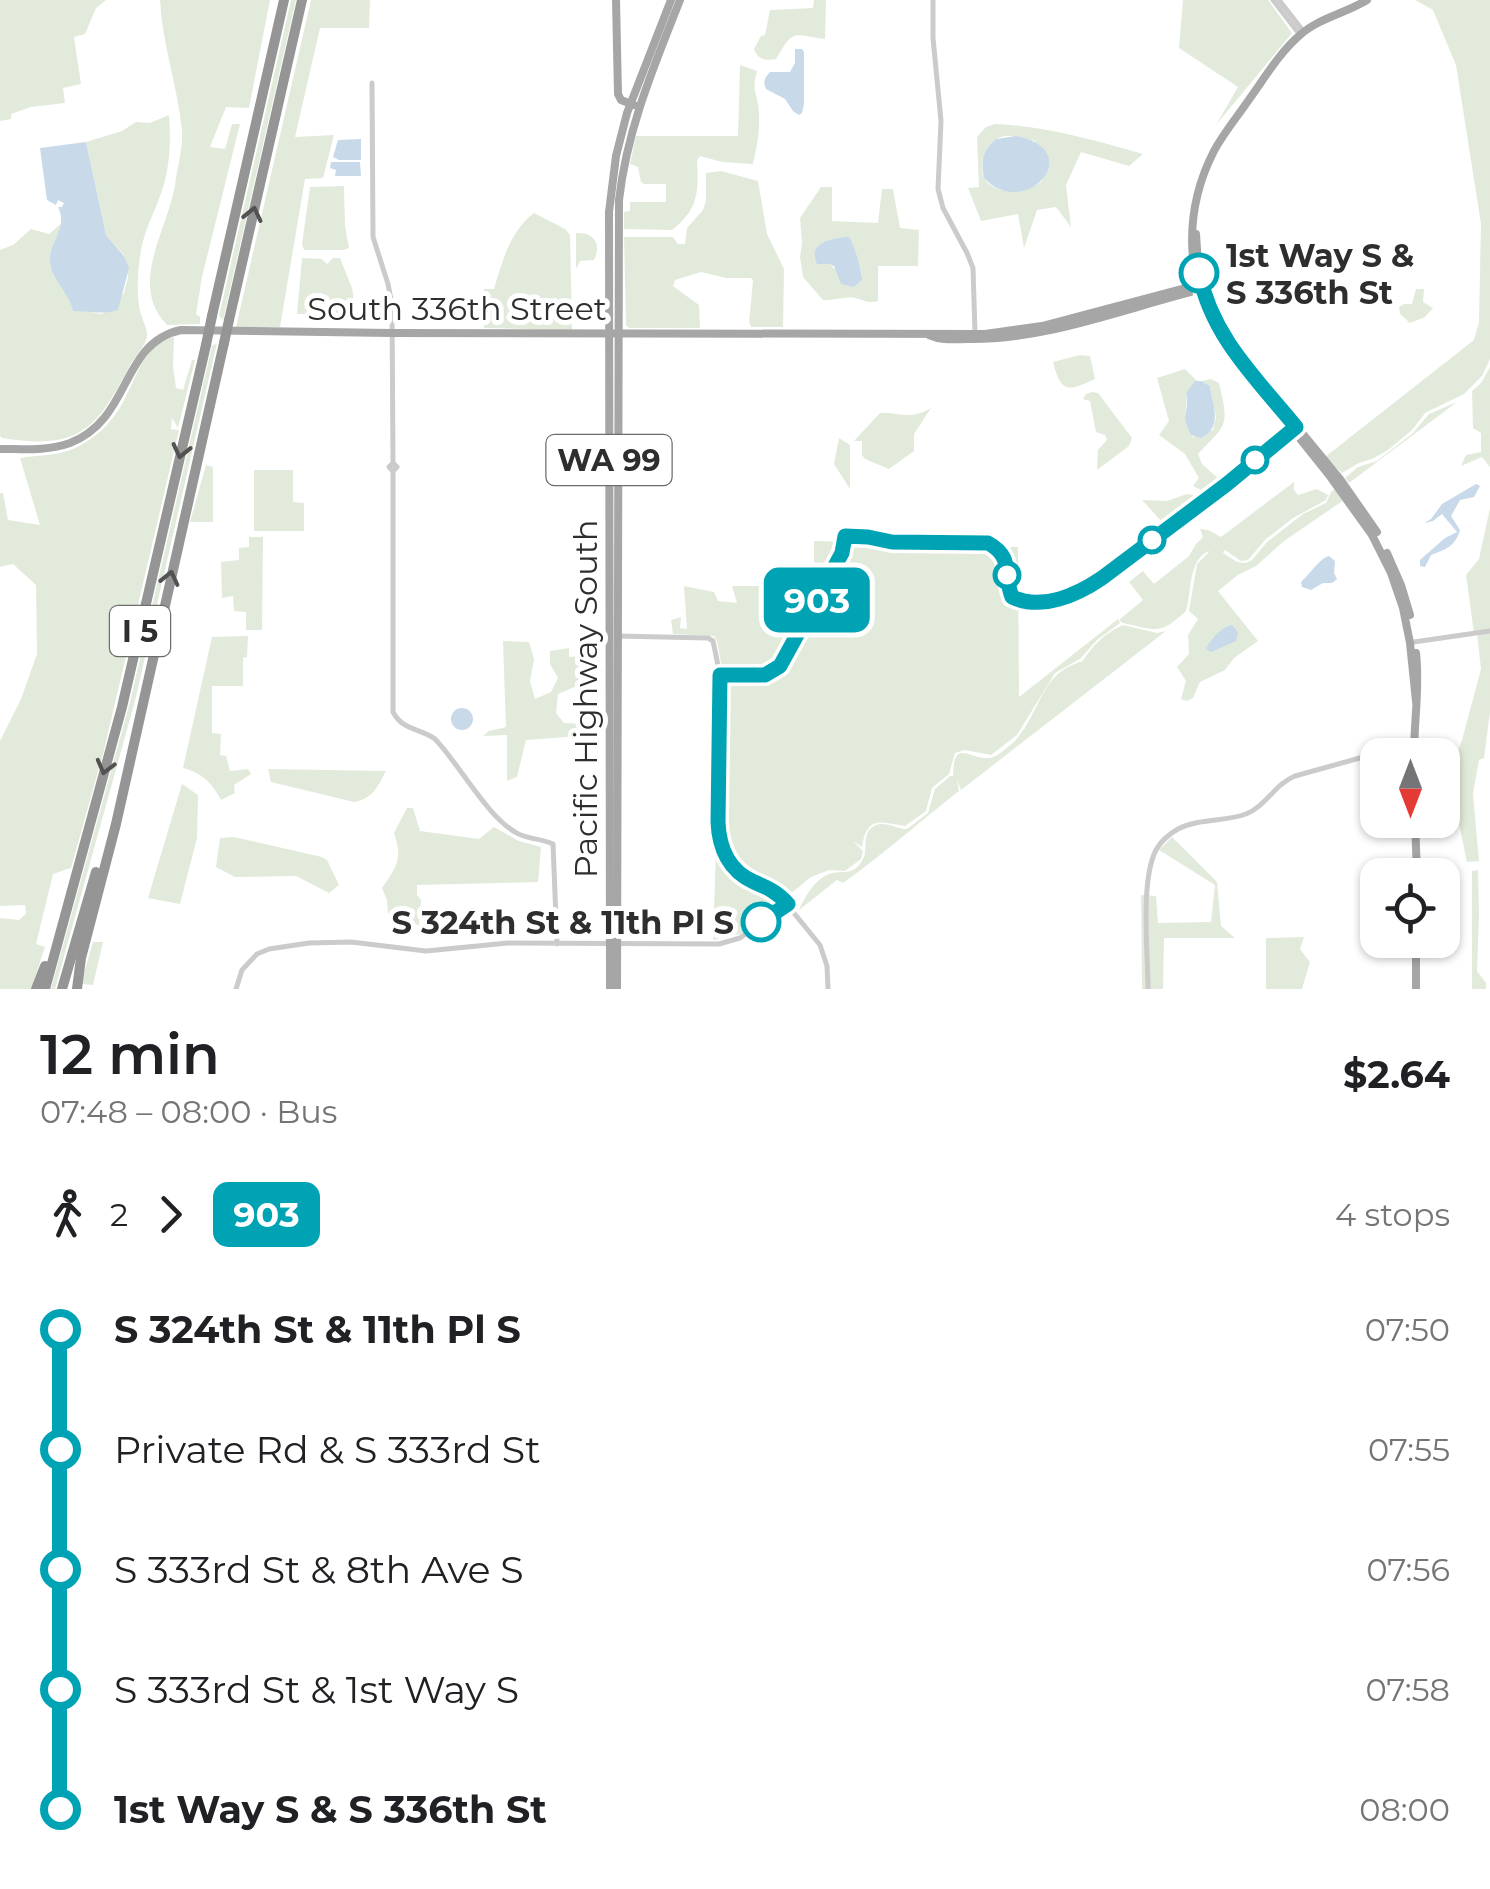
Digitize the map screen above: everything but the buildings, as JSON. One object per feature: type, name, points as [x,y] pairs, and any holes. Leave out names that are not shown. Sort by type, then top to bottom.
[{"type":"highway","name":"I 5","points":[[44,989],[122,707],[282,0]]},
{"type":"highway","name":"I 5","points":[[62,989],[132,741],[302,0]]},
{"type":"highway","points":[[77,989],[132,741]]},
{"type":"highway","points":[[36,989],[68,904]]},
{"type":"main road","points":[[616,0],[617,88],[621,100],[634,105]]},
{"type":"main road","name":"Pacific Highway South","points":[[613,636],[618,512],[609,220],[616,156],[671,0]]},
{"type":"main road","name":"Pacific Highway South","points":[[614,989],[610,944],[610,469],[620,187],[634,105],[680,0]]},
{"type":"main road","points":[[1368,0],[1302,33],[1266,76],[1218,144],[1201,182],[1190,244],[1197,288],[1216,334],[1360,505],[1396,570],[1414,642],[1419,683],[1416,701]]},
{"type":"main road","points":[[609,220],[614,222],[618,255]]},
{"type":"main road","points":[[1193,220],[1202,287],[1221,333],[1331,473]]},
{"type":"main road","name":"South 336th Street","points":[[0,447],[39,449],[68,443],[98,425],[144,351],[169,333],[190,330],[930,335],[939,339],[1019,336],[1197,288]]},
{"type":"main road","points":[[610,469],[618,512]]},
{"type":"main road","points":[[610,499],[614,534],[618,536]]},
{"type":"main road","points":[[1405,606],[1416,701],[1415,738]]},
{"type":"main road","points":[[1416,958],[1416,989]]},
{"type":"street","points":[[933,0],[941,120],[938,189],[943,208],[972,263],[974,337]]},
{"type":"street","points":[[1276,0],[1302,33]]},
{"type":"street","points":[[372,83],[372,236],[390,290],[391,704],[399,722],[430,734],[441,744],[506,827],[528,838],[554,844],[557,944]]},
{"type":"street","points":[[1414,642],[1490,631]]},
{"type":"street","points":[[613,636],[710,638],[714,642],[720,675],[721,845],[740,872],[774,890],[788,904],[822,949],[828,966],[828,989]]},
{"type":"street","points":[[1148,989],[1148,886],[1159,845],[1182,827],[1251,812],[1294,776],[1360,758]]},
{"type":"street","points":[[236,989],[242,970],[262,951],[352,942],[430,951],[500,944],[719,944],[747,934],[788,904]]},
{"type":"street","points":[[548,943],[555,934]]},
{"type":"green space","points":[[0,0],[106,0],[96,8],[85,34],[74,37],[81,84],[63,88],[65,103],[31,107],[0,121]]},
{"type":"green space","points":[[160,0],[270,0],[249,108],[226,107],[210,147],[225,149],[232,124],[240,124],[202,277],[196,314],[200,324],[167,325],[151,292],[153,257],[171,203],[182,138]]},
{"type":"green space","points":[[291,0],[296,0],[223,320],[219,316]]},
{"type":"green space","points":[[311,0],[370,0],[369,28],[320,28],[295,137],[334,135],[323,178],[305,179],[280,327],[236,327]]},
{"type":"green space","points":[[814,0],[826,0],[825,39],[794,36],[776,59],[766,60],[758,55],[754,49],[765,35],[770,10],[813,8]]},
{"type":"green space","points":[[1183,0],[1268,0],[1292,33],[1216,125],[1238,87],[1179,48]]},
{"type":"green space","points":[[1415,0],[1490,0],[1490,359],[1482,376],[1464,394],[1425,413],[1388,450],[1342,473],[1325,457],[1474,340],[1479,322],[1481,224],[1456,65],[1433,10]]},
{"type":"green space","points":[[740,65],[757,71],[759,126],[753,164],[700,156],[695,200],[681,223],[672,230],[624,229],[624,212],[630,211],[630,202],[666,202],[666,184],[644,184],[638,167],[630,164],[636,136],[738,136]]},
{"type":"green space","points":[[169,115],[166,176],[143,241],[139,265],[139,304],[147,333],[143,346],[106,407],[82,431],[49,441],[2,438],[0,250],[13,245],[31,229],[49,234],[62,223],[50,256],[51,268],[73,311],[102,314],[124,293],[128,277],[124,255],[106,235],[86,142],[122,131],[136,122],[150,123]]},
{"type":"green space","points":[[1014,125],[1051,131],[1143,154],[1129,166],[1081,152],[1066,185],[1071,227],[1056,207],[1037,210],[1024,248],[1018,214],[981,221],[968,188],[979,187],[977,137],[986,127]],"holes":[[[1011,136],[1035,141],[1042,181],[1030,188],[1008,191],[984,179],[982,161],[995,140]]]},
{"type":"green space","points":[[721,171],[758,181],[767,234],[784,269],[783,327],[751,327],[751,278],[701,272],[675,280],[673,286],[699,305],[700,328],[629,328],[624,237],[673,237],[678,244],[685,244],[687,228],[706,201],[706,173]]},
{"type":"green space","points":[[344,186],[349,248],[304,250],[310,187]]},
{"type":"green space","points":[[821,187],[832,187],[832,221],[878,223],[882,189],[893,189],[900,228],[919,230],[918,266],[878,266],[878,301],[823,300],[803,277],[800,218]],"holes":[[[853,247],[862,274],[836,270],[814,259]]]},
{"type":"green space","points":[[534,213],[570,235],[572,330],[484,328],[484,289],[494,289],[513,238]]},
{"type":"green space","points":[[576,233],[592,237],[597,249],[594,260],[580,261],[576,269]]},
{"type":"green space","points":[[302,258],[322,259],[327,264],[340,258],[355,305],[345,313],[297,314]]},
{"type":"green space","points":[[1416,289],[1424,289],[1423,302],[1433,308],[1425,317],[1410,323],[1400,314],[1399,307],[1412,304]]},
{"type":"green space","points":[[174,337],[176,388],[183,390],[195,360],[178,428],[172,418],[171,429],[179,430],[104,750],[71,868],[53,874],[36,944],[45,947],[31,989],[0,989],[0,918],[19,920],[26,914],[25,905],[0,906],[0,741],[37,654],[36,585],[13,564],[0,567],[0,493],[8,520],[40,525],[20,458],[67,451],[96,435],[119,410],[148,355]]},
{"type":"green space","points":[[217,343],[135,701],[55,989],[51,989],[130,702],[212,346]]},
{"type":"green space","points":[[1090,356],[1095,379],[1066,387],[1053,362]]},
{"type":"green space","points":[[1490,367],[1490,467],[1482,457],[1461,466],[1466,455],[1481,452],[1481,433],[1473,428],[1472,391]]},
{"type":"green space","points":[[1185,369],[1197,381],[1186,393],[1186,421],[1193,437],[1213,430],[1216,417],[1210,386],[1201,381],[1211,379],[1219,383],[1224,408],[1224,423],[1198,454],[1202,464],[1222,482],[1207,493],[1193,486],[1199,478],[1185,454],[1159,435],[1169,421],[1157,378]]},
{"type":"green space","points":[[1092,392],[1098,393],[1132,438],[1129,446],[1097,470],[1098,450],[1107,440],[1096,432],[1090,401],[1083,399]]},
{"type":"green space","points":[[1457,402],[1349,483],[1345,478],[1358,467],[1377,461],[1413,433],[1429,414]]},
{"type":"green space","points":[[931,408],[914,434],[914,451],[889,469],[865,459],[862,441],[854,441],[880,413],[911,415]]},
{"type":"green space","points":[[839,438],[850,445],[850,489],[834,464]]},
{"type":"green space","points":[[206,465],[213,467],[213,522],[190,522]]},
{"type":"green space","points":[[254,470],[293,470],[293,502],[304,503],[304,531],[254,531]]},
{"type":"green space","points":[[1294,482],[1298,495],[1317,489],[1328,495],[1326,500],[1293,518],[1266,539],[1248,560],[1241,561],[1225,550],[1223,553],[1237,562],[1246,563],[1303,514],[1326,503],[1335,489],[1344,500],[1218,591],[1258,641],[1234,658],[1225,670],[1200,682],[1193,698],[1181,699],[1186,681],[1177,667],[1189,654],[1188,635],[1198,619],[1189,611],[1197,564],[1210,551],[1203,555],[1194,568],[1186,611],[1163,628],[1150,629],[1119,620],[1143,600],[1129,582],[1143,571],[1154,584],[1189,556],[1203,537],[1200,529],[1221,537]]},
{"type":"green space","points":[[1187,494],[1197,500],[1165,525],[1142,500],[1167,501]]},
{"type":"green space","points":[[1490,508],[1490,712],[1484,758],[1479,760],[1473,794],[1479,861],[1467,862],[1460,829],[1460,746],[1481,669],[1466,575],[1479,559]]},
{"type":"green space","points":[[249,537],[263,537],[262,630],[246,630],[246,612],[234,611],[233,596],[222,598],[221,562],[239,560],[239,548],[249,547]]},
{"type":"green space","points":[[814,541],[891,547],[1018,547],[1019,697],[1118,619],[1120,623],[1080,659],[1055,673],[1017,735],[991,755],[965,750],[955,753],[949,774],[932,788],[926,811],[905,826],[882,822],[871,825],[862,847],[853,841],[863,851],[861,859],[845,871],[829,870],[811,877],[741,934],[713,940],[722,668],[714,636],[673,634],[671,620],[681,617],[680,628],[687,629],[684,586],[714,592],[718,601],[737,603],[732,586],[814,583]]},
{"type":"green space","points":[[1123,625],[1157,633],[1166,631],[961,790],[957,780],[959,791],[858,872],[843,883],[837,880],[799,910],[819,880],[859,865],[871,828],[883,824],[907,829],[928,813],[935,789],[953,776],[959,754],[989,758],[1009,746],[1024,729],[1051,681],[1082,662],[1100,641]]},
{"type":"green space","points":[[248,636],[243,686],[212,686],[212,733],[221,734],[220,755],[226,756],[230,771],[248,769],[251,774],[234,785],[235,793],[221,800],[206,779],[183,768],[212,637]]},
{"type":"green space","points":[[503,641],[529,642],[534,659],[530,681],[535,699],[551,692],[558,678],[550,664],[550,651],[569,648],[569,657],[598,655],[602,671],[580,676],[579,685],[558,694],[556,713],[564,723],[585,724],[581,736],[526,740],[517,777],[507,781],[507,735],[483,736],[506,727]]},
{"type":"green space","points":[[268,769],[386,771],[370,795],[354,802],[271,782]]},
{"type":"green space","points":[[182,784],[198,795],[197,838],[180,904],[148,898]]},
{"type":"green space","points":[[407,808],[413,808],[420,831],[479,839],[494,827],[519,841],[541,847],[538,882],[417,885],[421,900],[419,925],[410,924],[409,916],[388,914],[382,888],[397,862],[394,833]]},
{"type":"green space","points":[[234,837],[322,857],[339,885],[329,893],[296,876],[235,877],[216,867],[220,838]]},
{"type":"green space","points":[[1172,837],[1217,882],[1221,926],[1235,938],[1164,938],[1163,989],[1142,989],[1141,895],[1156,896],[1158,923],[1211,922],[1215,885],[1159,850]]},
{"type":"green space","points":[[1478,870],[1477,971],[1486,989],[1472,989],[1472,871]]},
{"type":"green space","points":[[1304,937],[1300,949],[1310,962],[1302,989],[1266,989],[1266,938]]},
{"type":"green space","points":[[93,942],[103,942],[93,985],[83,984],[83,977]]},
{"type":"water","points":[[795,49],[804,52],[804,104],[799,115],[785,99],[766,89],[764,82],[770,72],[790,72]]},
{"type":"water","points":[[1016,136],[1037,144],[1048,155],[1049,167],[1043,179],[1017,192],[1000,189],[984,178],[982,166],[985,152],[996,139]]},
{"type":"water","points":[[361,139],[361,160],[333,157],[338,140]]},
{"type":"water","points":[[86,142],[106,235],[129,268],[118,310],[106,312],[73,311],[50,262],[60,229],[58,207],[64,203],[58,200],[56,205],[47,200],[40,148]]},
{"type":"water","points":[[331,162],[360,162],[361,176],[335,176]]},
{"type":"water","points":[[849,237],[862,280],[854,287],[841,284],[834,266],[817,264],[815,257],[821,244]]},
{"type":"water","points":[[1195,381],[1210,386],[1214,409],[1212,428],[1201,438],[1191,435],[1185,418],[1186,393]]},
{"type":"water","points":[[1476,484],[1480,486],[1474,497],[1460,500],[1451,516],[1460,530],[1453,544],[1431,555],[1425,567],[1420,566],[1420,560],[1457,532],[1442,514],[1424,523],[1442,504]]},
{"type":"water","points":[[1329,556],[1335,561],[1337,579],[1311,590],[1302,587],[1301,582]]},
{"type":"water","points":[[1232,625],[1238,632],[1236,641],[1211,652],[1206,649],[1216,634]]},
{"type":"water","points":[[458,708],[466,708],[473,719],[466,730],[458,730],[451,723],[451,715]]},
{"type":"bus line","name":"903","points":[[761,922],[788,904],[774,890],[740,872],[721,845],[720,675],[765,675],[780,666],[842,553],[845,536],[892,542],[988,543],[997,548],[1006,563],[1010,596],[1026,602],[1054,600],[1102,578],[1296,427],[1221,333],[1207,305],[1199,273]]},
{"type":"place","name":"1st Way S & S 336th St","points":[[1199,273]]},
{"type":"place","name":"S 324th St & 11th Pl S","points":[[761,922]]}]
